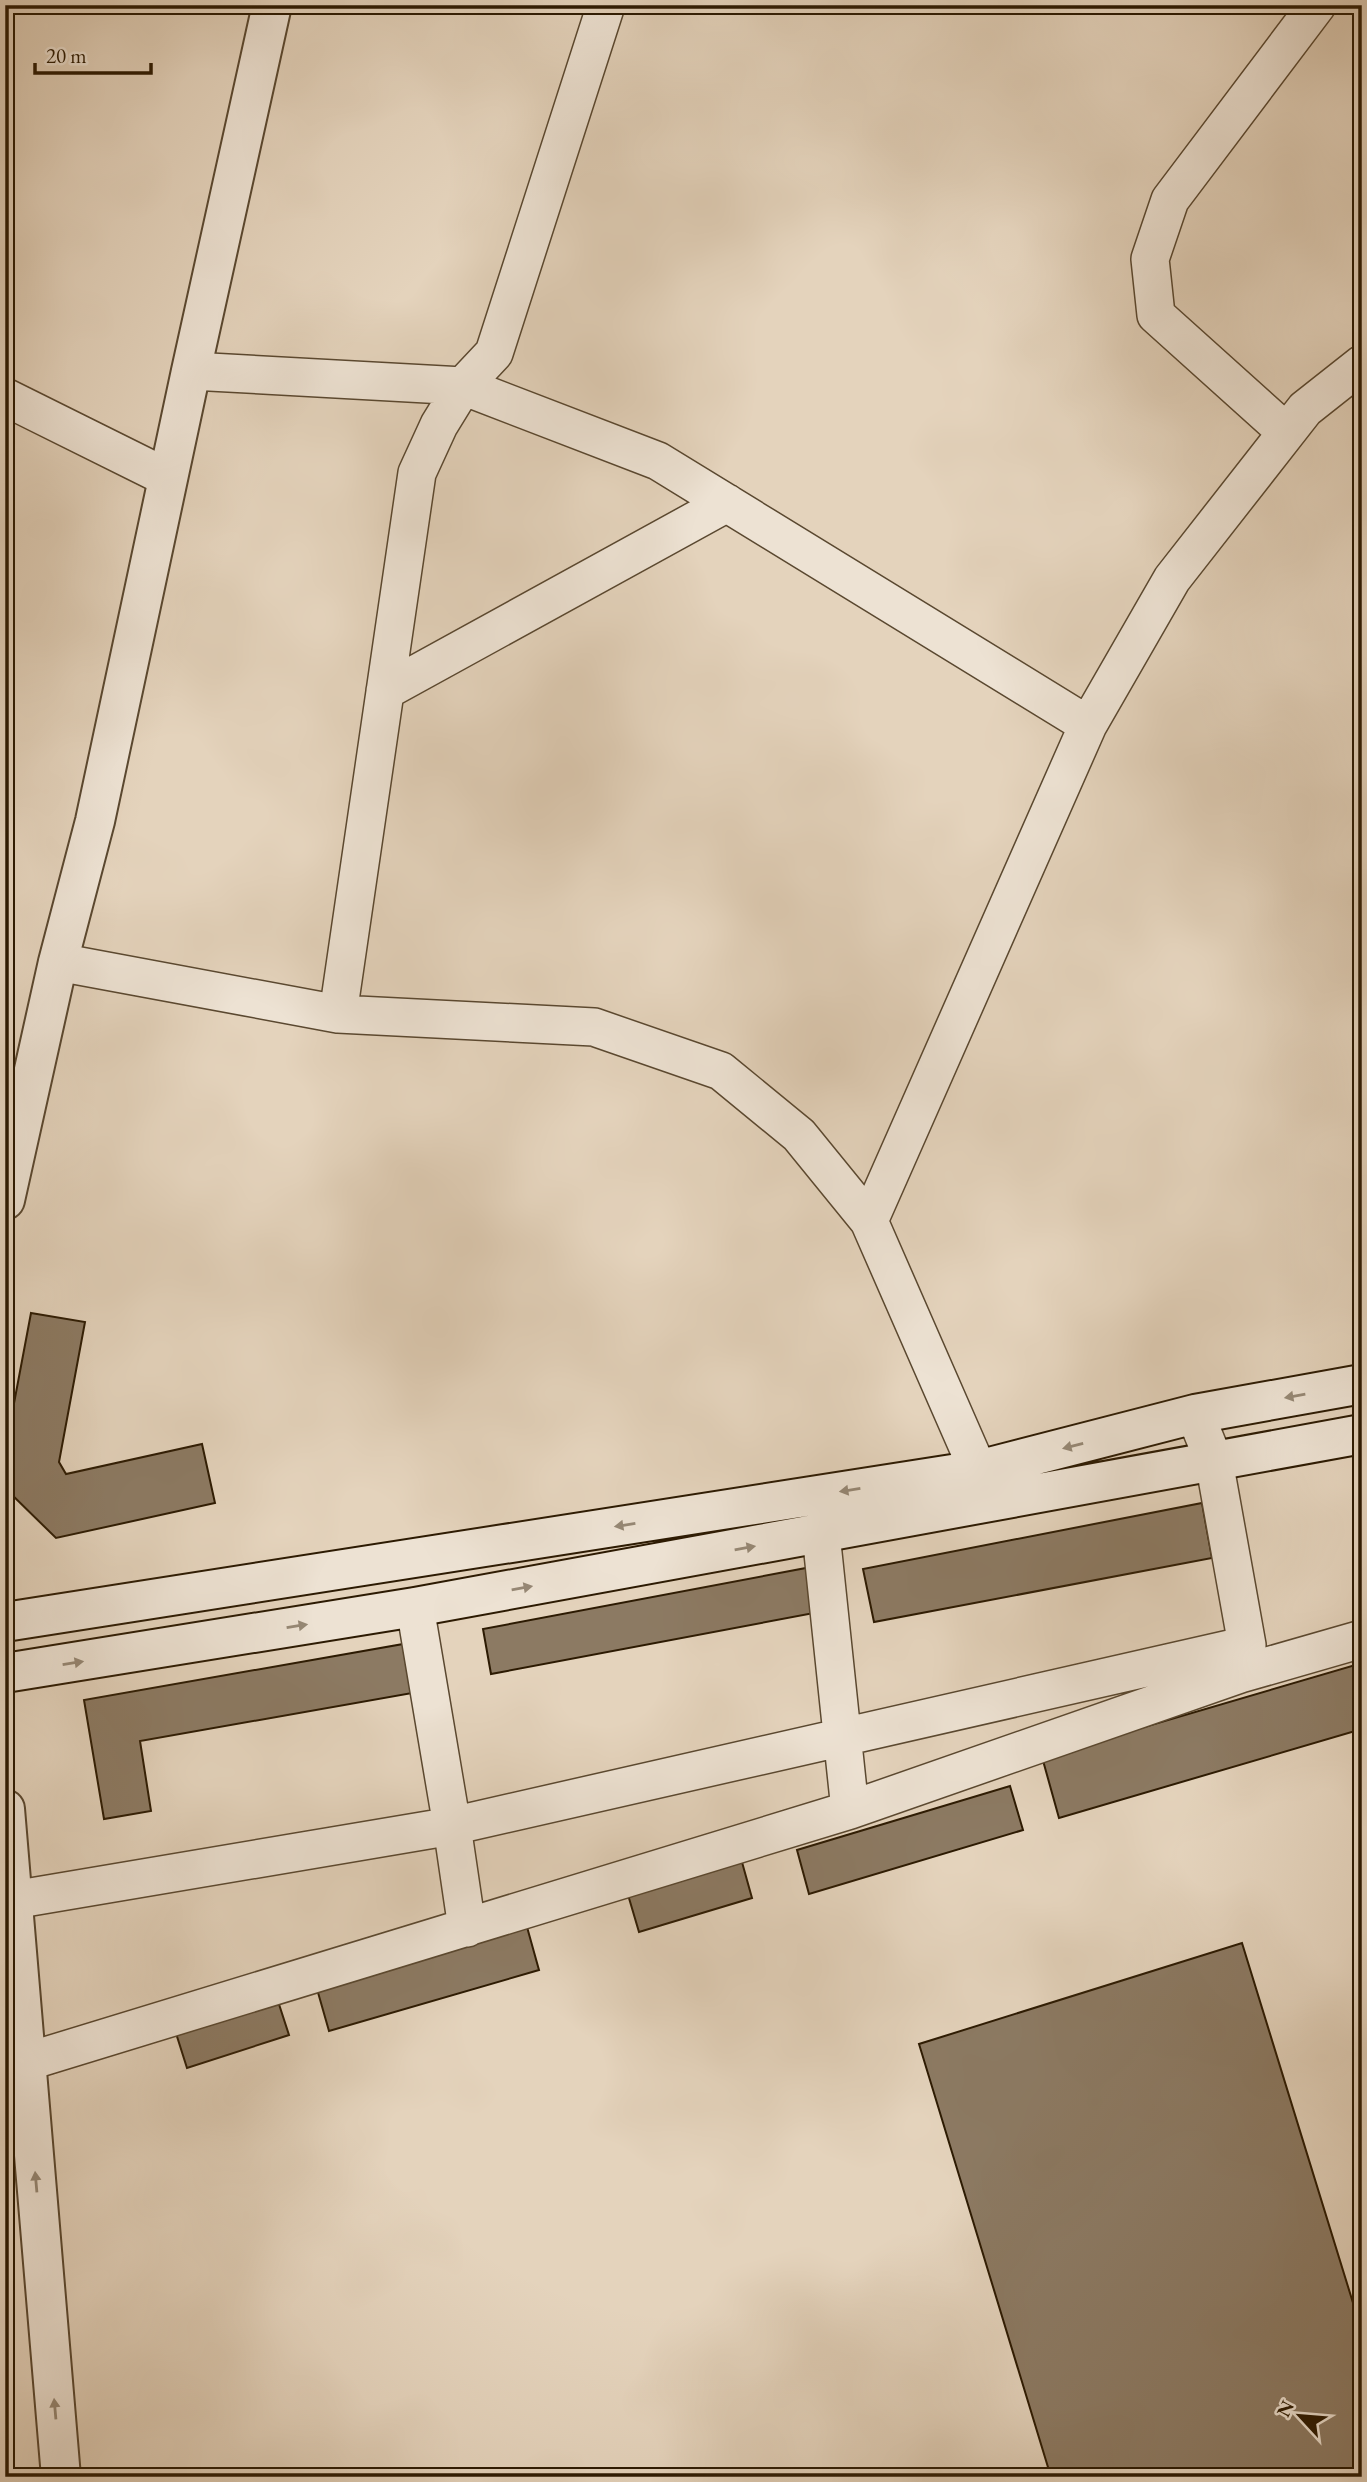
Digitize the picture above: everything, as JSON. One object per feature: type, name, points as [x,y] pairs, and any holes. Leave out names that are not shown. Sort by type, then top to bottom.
[{"type":"main road","points":[[5,1200],[58,962],[96,821],[272,5]]},
{"type":"main road","points":[[5,1622],[978,1470],[1195,1414],[1362,1384]]},
{"type":"main road","points":[[5,1673],[415,1607],[1362,1434]]},
{"type":"main road","points":[[5,1809],[61,2477]]},
{"type":"street","points":[[338,1014],[416,473],[439,425],[463,386],[494,353],[606,5]]},
{"type":"street","points":[[1286,432],[1156,315],[1150,260],[1170,200],[1317,5]]},
{"type":"street","points":[[869,1221],[1088,725],[1172,579],[1305,409],[1362,364]]},
{"type":"street","points":[[191,371],[463,386],[658,461],[1088,725]]},
{"type":"street","points":[[5,397],[168,478]]},
{"type":"street","points":[[385,691],[727,503]]},
{"type":"street","points":[[58,962],[338,1014],[594,1027],[721,1071],[799,1135],[869,1221],[978,1470]]},
{"type":"street","points":[[1195,1414],[1214,1461],[1243,1659]]},
{"type":"street","points":[[821,1534],[850,1810]]},
{"type":"street","points":[[415,1607],[467,1928]]},
{"type":"street","points":[[13,1900],[452,1826],[842,1738],[1243,1659],[1362,1639]]},
{"type":"street","points":[[26,2062],[850,1810],[1243,1659]]},
{"type":"building","points":[[31,1313],[85,1322],[59,1462],[66,1474],[202,1444],[215,1503],[56,1538],[5,1488],[5,1451]]},
{"type":"building","points":[[1202,1503],[1212,1558],[874,1622],[863,1569]]},
{"type":"building","points":[[806,1568],[814,1613],[491,1674],[483,1629]]},
{"type":"building","points":[[409,1643],[418,1692],[140,1741],[151,1811],[104,1819],[84,1700]]},
{"type":"building","points":[[1362,1663],[1362,1729],[1059,1818],[1042,1757]]},
{"type":"building","points":[[1010,1786],[1023,1830],[809,1894],[797,1850]]},
{"type":"building","points":[[740,1855],[752,1898],[639,1932],[626,1888]]},
{"type":"building","points":[[527,1927],[539,1970],[329,2031],[317,1989]]},
{"type":"building","points":[[1242,1943],[1362,2332],[1362,2477],[1051,2477],[919,2044]]},
{"type":"building","points":[[276,1995],[289,2035],[187,2068],[174,2027]]}]
